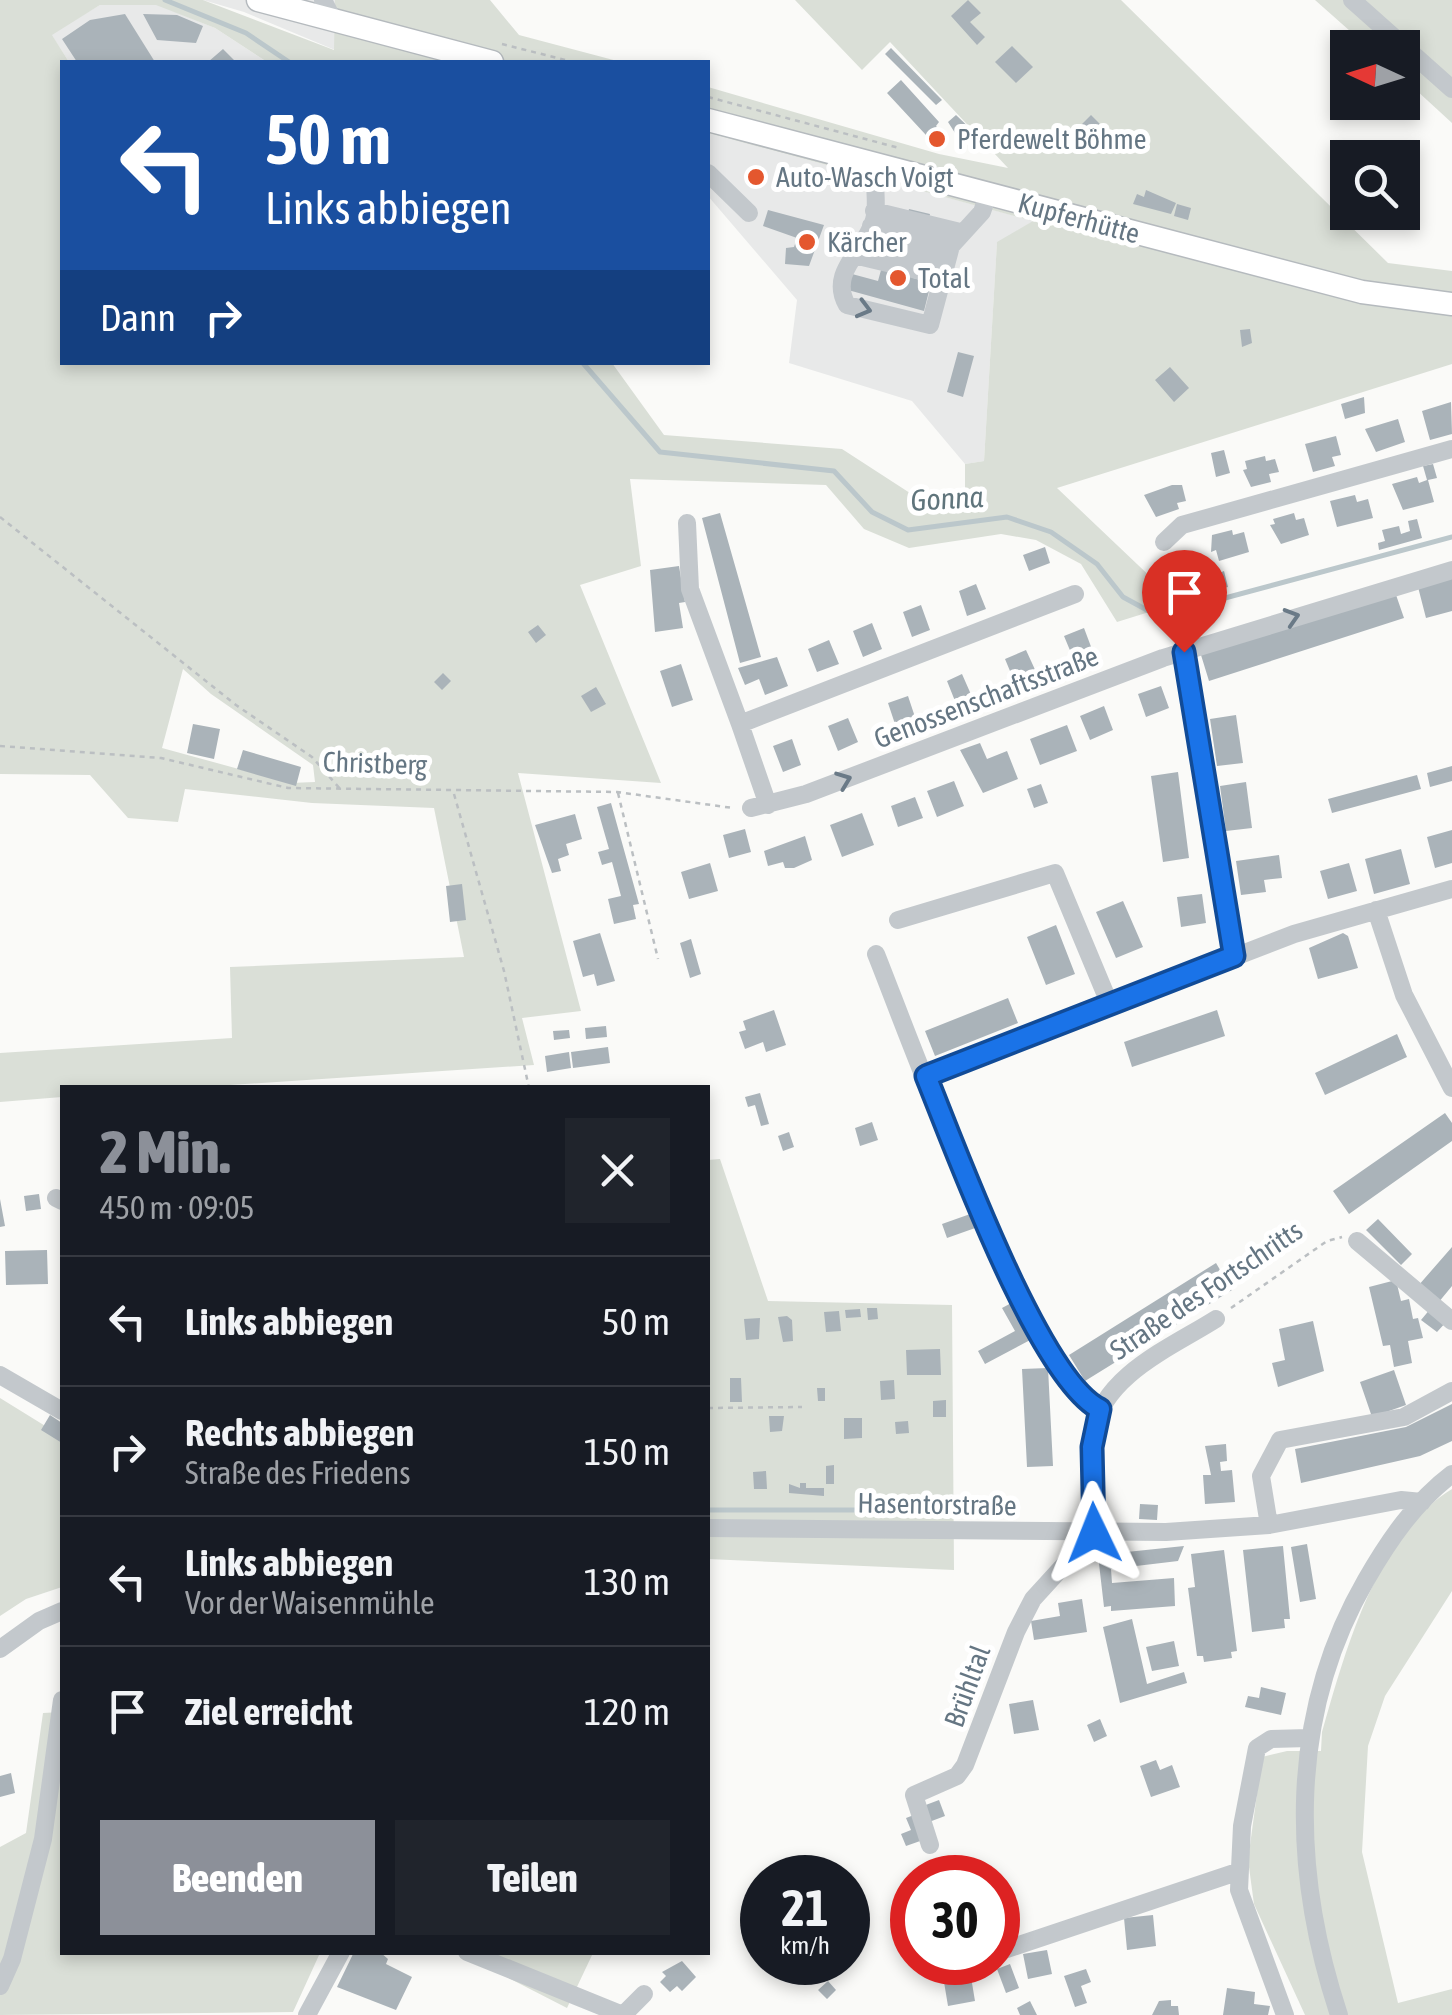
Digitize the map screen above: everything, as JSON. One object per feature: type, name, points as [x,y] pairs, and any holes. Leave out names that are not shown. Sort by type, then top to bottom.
[{"type":"main road","points":[[258,0],[328,10],[486,60]]},
{"type":"main road","name":"Kupferhütte","points":[[710,121],[1362,292],[1452,304]]},
{"type":"street","points":[[1352,0],[1452,90]]},
{"type":"street","points":[[878,165],[865,233],[842,278],[840,292],[848,306],[930,325],[950,254],[982,212],[988,194]]},
{"type":"street","points":[[710,174],[749,213]]},
{"type":"street","points":[[865,233],[950,254]]},
{"type":"street","points":[[865,233],[950,254]]},
{"type":"street","points":[[1164,542],[1182,525],[1452,449]]},
{"type":"street","points":[[687,523],[690,589],[740,724],[760,807]]},
{"type":"street","name":"Genossenschaftsstraße","points":[[760,807],[1184,652],[1452,570]]},
{"type":"street","points":[[740,724],[1075,594]]},
{"type":"street","points":[[1184,652],[1234,956]]},
{"type":"street","points":[[898,920],[1055,873],[1110,1005]]},
{"type":"street","points":[[926,1076],[1234,956],[1452,890]]},
{"type":"street","points":[[1376,910],[1404,995],[1452,1088]]},
{"type":"street","points":[[876,954],[1005,1269],[1076,1393],[1100,1409],[1092,1447],[1089,1533]]},
{"type":"street","points":[[1357,1242],[1448,1310]]},
{"type":"street","name":"Straße des Fortschritts","points":[[1100,1409],[1118,1384],[1216,1318]]},
{"type":"street","points":[[0,1375],[60,1411]]},
{"type":"street","points":[[1268,1524],[1261,1476],[1280,1440],[1404,1417],[1452,1391]]},
{"type":"street","points":[[1339,2015],[1320,1955],[1307,1885],[1304,1800],[1309,1738],[1324,1675],[1345,1620],[1378,1559],[1422,1502],[1452,1474]]},
{"type":"street","name":"Hasentorstraße","points":[[710,1528],[1089,1533],[1268,1524],[1402,1500],[1422,1502]]},
{"type":"street","name":"Brühltal","points":[[930,1845],[914,1795],[957,1776],[965,1765],[1016,1632],[1033,1600],[1089,1533]]},
{"type":"street","points":[[0,1649],[39,1620],[60,1611]]},
{"type":"street","points":[[0,1986],[12,1959],[43,1839],[60,1715]]},
{"type":"street","points":[[1285,2015],[1246,1916],[1237,1872],[1247,1788],[1257,1748],[1271,1739],[1309,1738]]},
{"type":"street","points":[[1020,1945],[1237,1872]]},
{"type":"street","points":[[308,2015],[339,1955]]},
{"type":"street","points":[[475,1955],[623,2015],[644,1994]]},
{"type":"path","points":[[0,517],[236,705],[312,757],[342,790]]},
{"type":"path","name":"Christberg","points":[[0,746],[161,758],[288,788],[617,792],[760,807]]},
{"type":"path","points":[[617,792],[658,959]]},
{"type":"path","points":[[453,793],[504,971],[529,1085]]},
{"type":"path","name":"Straße des Fortschritts","points":[[1216,1318],[1327,1240],[1343,1236],[1357,1242]]},
{"type":"path","points":[[710,1408],[802,1407]]},
{"type":"shaded area","points":[[0,0],[203,0],[334,50],[335,0],[490,0],[519,35],[613,60],[264,60],[215,28],[156,5],[100,5],[52,35],[68,60],[60,60],[60,365],[613,365],[664,435],[842,449],[913,495],[965,498],[965,464],[984,461],[997,242],[1033,221],[710,134],[710,88],[939,154],[1008,168],[890,42],[862,70],[795,0],[1121,0],[1330,206],[1330,230],[1354,230],[1388,263],[1452,271],[1452,364],[1057,488],[1178,603],[1117,622],[1081,564],[1036,540],[1001,534],[909,548],[864,529],[826,485],[630,479],[641,566],[580,585],[661,783],[518,773],[581,1011],[522,1018],[534,1065],[231,1085],[60,1085],[60,1097],[0,1102],[0,1053],[232,1038],[230,967],[464,957],[434,808],[312,803],[185,789],[178,822],[128,818],[90,775],[0,774]],"holes":[[[183,669],[211,694],[313,765],[315,782],[290,783],[162,748]]]},
{"type":"shaded area","points":[[203,0],[335,0],[335,50],[244,12]]},
{"type":"shaded area","points":[[1315,0],[1452,0],[1452,123],[1420,94],[1420,30],[1349,30]]},
{"type":"shaded area","points":[[156,4],[215,28],[264,60],[68,60],[51,34],[100,5]]},
{"type":"shaded area","points":[[710,134],[1034,221],[997,243],[984,461],[965,464],[912,401],[789,363],[797,300],[710,198]]},
{"type":"shaded area","points":[[720,1159],[768,1301],[952,1305],[954,1570],[710,1559],[710,1160]]},
{"type":"shaded area","points":[[0,1398],[55,1432],[60,1440],[60,1588],[26,1599],[0,1616]]},
{"type":"shaded area","points":[[1452,1489],[1452,1591],[1385,1696],[1368,1746],[1362,1852],[1398,2003],[1452,1989],[1452,2015],[1305,2015],[1254,1904],[1248,1860],[1262,1757],[1287,1751],[1321,1751],[1331,1700],[1367,1598],[1403,1535],[1426,1509]]},
{"type":"shaded area","points":[[60,1712],[60,1955],[319,1955],[293,2012],[0,2015],[0,1847],[26,1833],[43,1713]]},
{"type":"shaded area","points":[[493,1955],[592,1955],[567,2008],[487,1967]]},
{"type":"building","points":[[968,0],[981,13],[970,22],[985,37],[977,45],[951,16]]},
{"type":"building","points":[[125,14],[154,60],[76,60],[62,39],[90,20]]},
{"type":"building","points":[[143,14],[177,15],[203,26],[196,43],[157,40]]},
{"type":"building","points":[[1012,46],[1033,67],[1016,83],[995,62]]},
{"type":"building","points":[[891,48],[942,100],[936,105],[885,54]]},
{"type":"building","points":[[223,49],[234,60],[210,60]]},
{"type":"building","points":[[901,80],[939,122],[936,126],[948,140],[938,148],[887,93]]},
{"type":"building","points":[[956,115],[977,135],[964,147],[948,122]]},
{"type":"building","points":[[1091,115],[1104,128],[1091,140],[1079,127]]},
{"type":"building","points":[[1146,190],[1176,203],[1171,214],[1133,204],[1137,194],[1144,197]]},
{"type":"building","points":[[1177,204],[1191,208],[1188,220],[1174,216]]},
{"type":"building","points":[[909,209],[930,214],[913,278],[931,283],[924,311],[848,290],[852,274],[878,281],[881,270],[892,272]]},
{"type":"building","name":"Kärcher","points":[[768,210],[824,225],[809,266],[785,264],[786,248],[794,247],[797,238],[763,226]]},
{"type":"building","points":[[1250,329],[1252,343],[1242,347],[1240,330]]},
{"type":"building","points":[[958,352],[974,356],[963,397],[947,392]]},
{"type":"building","points":[[1170,367],[1189,388],[1174,402],[1155,380]]},
{"type":"building","points":[[1364,397],[1365,413],[1345,419],[1341,404]]},
{"type":"building","points":[[1451,402],[1452,434],[1430,440],[1422,411]]},
{"type":"building","points":[[1398,419],[1405,442],[1376,452],[1365,429]]},
{"type":"building","points":[[1336,436],[1341,455],[1332,457],[1335,466],[1313,472],[1305,444]]},
{"type":"building","points":[[1224,450],[1230,473],[1216,477],[1211,453]]},
{"type":"building","points":[[1265,456],[1266,461],[1275,459],[1279,472],[1269,474],[1271,482],[1251,487],[1243,470],[1247,469],[1245,461]]},
{"type":"building","points":[[1433,464],[1437,478],[1428,480],[1434,502],[1403,510],[1392,484],[1417,477],[1419,483],[1427,480],[1423,466]]},
{"type":"building","points":[[1182,485],[1186,501],[1177,503],[1179,509],[1156,517],[1144,495]]},
{"type":"building","points":[[1355,495],[1357,502],[1368,499],[1373,518],[1337,527],[1330,501]]},
{"type":"building","points":[[720,513],[761,657],[740,663],[702,518]]},
{"type":"building","points":[[1294,513],[1296,520],[1304,518],[1309,535],[1281,544],[1270,525],[1275,524],[1273,519]]},
{"type":"building","points":[[1417,519],[1422,538],[1379,550],[1378,543],[1385,541],[1382,530],[1399,526],[1401,534],[1410,531],[1408,521]]},
{"type":"building","points":[[1232,530],[1233,535],[1244,532],[1249,552],[1219,561],[1216,550],[1211,552],[1212,535]]},
{"type":"building","points":[[1045,547],[1050,563],[1029,571],[1023,555]]},
{"type":"building","points":[[679,566],[685,602],[679,603],[683,628],[655,632],[650,570]]},
{"type":"building","points":[[1224,571],[1228,587],[1210,591],[1207,578]]},
{"type":"building","points":[[1452,578],[1452,611],[1426,618],[1418,587]]},
{"type":"building","points":[[976,584],[986,609],[967,616],[959,591]]},
{"type":"building","points":[[1395,592],[1404,618],[1209,681],[1201,655]]},
{"type":"building","points":[[921,605],[930,630],[912,637],[903,612]]},
{"type":"building","points":[[872,623],[882,649],[863,657],[853,631]]},
{"type":"building","points":[[538,625],[546,635],[536,643],[528,632]]},
{"type":"building","points":[[1084,628],[1093,652],[1074,660],[1064,636]]},
{"type":"building","points":[[829,640],[839,664],[817,672],[808,649]]},
{"type":"building","points":[[1026,650],[1037,674],[1015,683],[1005,659]]},
{"type":"building","points":[[777,657],[788,686],[765,695],[759,679],[745,685],[738,668]]},
{"type":"building","points":[[681,664],[693,700],[672,707],[660,671]]},
{"type":"building","points":[[443,673],[451,681],[442,690],[434,682]]},
{"type":"building","points":[[962,674],[973,699],[957,706],[947,681]]},
{"type":"building","points":[[1161,686],[1169,708],[1146,717],[1138,694]]},
{"type":"building","points":[[596,687],[606,704],[591,712],[581,696]]},
{"type":"building","points":[[908,696],[916,720],[896,727],[888,703]]},
{"type":"building","points":[[1104,706],[1113,730],[1090,740],[1080,716]]},
{"type":"building","points":[[1236,715],[1243,763],[1217,766],[1210,719]]},
{"type":"building","points":[[848,718],[858,742],[838,751],[828,726]]},
{"type":"building","points":[[193,724],[220,729],[214,759],[187,753]]},
{"type":"building","points":[[1067,725],[1077,751],[1040,765],[1030,739]]},
{"type":"building","points":[[792,739],[801,765],[783,772],[773,746]]},
{"type":"building","points":[[980,743],[987,759],[1007,751],[1018,779],[983,793],[960,750]]},
{"type":"building","points":[[243,750],[301,767],[296,786],[237,769]]},
{"type":"building","points":[[1452,766],[1452,781],[1430,787],[1427,773]]},
{"type":"building","points":[[1178,772],[1189,858],[1163,862],[1151,776]]},
{"type":"building","points":[[1417,775],[1421,789],[1332,813],[1328,799]]},
{"type":"building","points":[[954,781],[964,806],[937,817],[927,791]]},
{"type":"building","points":[[1246,782],[1252,828],[1226,831],[1220,786]]},
{"type":"building","points":[[1041,784],[1048,803],[1034,808],[1027,789]]},
{"type":"building","points":[[915,797],[923,818],[898,827],[891,806]]},
{"type":"building","points":[[611,803],[639,904],[633,905],[636,919],[614,924],[608,899],[621,896],[612,862],[602,865],[598,852],[609,849],[597,807]]},
{"type":"building","points":[[862,813],[874,845],[842,857],[830,825]]},
{"type":"building","points":[[575,814],[582,839],[566,844],[569,855],[558,859],[561,871],[552,873],[535,825]]},
{"type":"building","points":[[745,829],[751,852],[729,858],[723,835]]},
{"type":"building","points":[[1452,830],[1452,863],[1435,868],[1427,837]]},
{"type":"building","points":[[805,836],[812,860],[794,868],[785,868],[783,862],[768,866],[764,851]]},
{"type":"building","points":[[1401,849],[1410,884],[1374,894],[1365,859]]},
{"type":"building","points":[[1279,855],[1282,878],[1264,880],[1266,892],[1241,895],[1236,861]]},
{"type":"building","points":[[710,863],[718,891],[689,899],[681,872]]},
{"type":"building","points":[[1349,863],[1357,891],[1328,899],[1320,871]]},
{"type":"building","points":[[462,884],[466,920],[450,922],[446,886]]},
{"type":"building","points":[[1202,894],[1206,923],[1181,927],[1177,897]]},
{"type":"building","points":[[1123,901],[1143,947],[1116,958],[1096,912]]},
{"type":"building","points":[[1056,925],[1075,974],[1046,985],[1027,937]]},
{"type":"building","points":[[600,933],[615,981],[597,986],[594,974],[583,977],[573,941]]},
{"type":"building","points":[[1343,933],[1348,936],[1358,968],[1318,979],[1309,948]]},
{"type":"building","points":[[691,939],[701,974],[690,978],[680,943]]},
{"type":"building","points":[[1008,998],[1018,1023],[935,1056],[925,1031]]},
{"type":"building","points":[[774,1010],[786,1045],[766,1052],[763,1042],[745,1049],[739,1032],[746,1030],[743,1021]]},
{"type":"building","points":[[1217,1010],[1225,1036],[1132,1067],[1124,1042]]},
{"type":"building","points":[[606,1026],[607,1037],[586,1039],[585,1028]]},
{"type":"building","points":[[569,1030],[570,1038],[554,1040],[553,1031]]},
{"type":"building","points":[[1397,1034],[1407,1057],[1325,1095],[1315,1073]]},
{"type":"building","points":[[608,1047],[610,1063],[573,1068],[571,1052]]},
{"type":"building","points":[[569,1052],[571,1068],[547,1072],[545,1056]]},
{"type":"building","points":[[760,1093],[769,1124],[761,1126],[755,1105],[748,1107],[745,1097]]},
{"type":"building","points":[[1445,1113],[1452,1123],[1452,1141],[1349,1214],[1333,1191]]},
{"type":"building","points":[[872,1122],[878,1140],[860,1146],[855,1128]]},
{"type":"building","points":[[789,1132],[794,1147],[783,1151],[778,1136]]},
{"type":"building","points":[[39,1194],[41,1209],[26,1211],[24,1196]]},
{"type":"building","points":[[0,1199],[5,1226],[0,1227]]},
{"type":"building","points":[[973,1213],[978,1227],[947,1238],[942,1224]]},
{"type":"building","points":[[1378,1219],[1412,1254],[1401,1265],[1366,1230]]},
{"type":"building","points":[[1452,1247],[1452,1286],[1438,1303],[1418,1286]]},
{"type":"building","points":[[47,1250],[48,1284],[6,1285],[5,1251]]},
{"type":"building","points":[[1216,1263],[1232,1290],[1085,1381],[1069,1355]]},
{"type":"building","points":[[1396,1280],[1401,1301],[1409,1299],[1423,1338],[1408,1341],[1412,1363],[1394,1367],[1390,1345],[1383,1346],[1369,1287]]},
{"type":"building","points":[[1015,1301],[1034,1338],[985,1364],[978,1351],[1015,1331],[1002,1308]]},
{"type":"building","points":[[867,1308],[877,1308],[878,1319],[868,1320]]},
{"type":"building","points":[[1431,1308],[1447,1321],[1437,1332],[1421,1320]]},
{"type":"building","points":[[860,1309],[861,1317],[846,1318],[845,1310]]},
{"type":"building","points":[[839,1311],[841,1331],[826,1332],[824,1312]]},
{"type":"building","points":[[778,1317],[792,1320],[793,1341],[783,1342]]},
{"type":"building","points":[[760,1318],[759,1339],[746,1340],[744,1319]]},
{"type":"building","points":[[1313,1321],[1324,1371],[1278,1387],[1272,1363],[1285,1360],[1279,1329]]},
{"type":"building","points":[[940,1349],[941,1375],[907,1375],[906,1350]]},
{"type":"building","points":[[1048,1368],[1053,1466],[1027,1467],[1022,1369]]},
{"type":"building","points":[[1394,1370],[1406,1405],[1372,1417],[1360,1382]]},
{"type":"building","points":[[730,1378],[741,1378],[742,1402],[730,1402]]},
{"type":"building","points":[[894,1380],[895,1399],[881,1400],[880,1381]]},
{"type":"building","points":[[817,1388],[825,1388],[825,1401],[818,1401]]},
{"type":"building","points":[[946,1400],[946,1417],[933,1417],[933,1401]]},
{"type":"building","points":[[1452,1404],[1452,1441],[1420,1456],[1301,1483],[1295,1449],[1406,1427]]},
{"type":"building","points":[[50,1415],[60,1422],[60,1442],[41,1430]]},
{"type":"building","points":[[769,1416],[784,1416],[782,1431],[770,1432]]},
{"type":"building","points":[[844,1418],[862,1418],[862,1438],[844,1439]]},
{"type":"building","points":[[908,1421],[909,1433],[896,1434],[895,1422]]},
{"type":"building","points":[[1226,1444],[1227,1461],[1220,1462],[1221,1471],[1232,1470],[1235,1502],[1205,1504],[1203,1475],[1211,1475],[1205,1446]]},
{"type":"building","points":[[834,1465],[834,1484],[826,1484],[826,1466]]},
{"type":"building","points":[[766,1471],[767,1489],[754,1489],[753,1472]]},
{"type":"building","points":[[800,1483],[806,1483],[806,1488],[824,1488],[824,1496],[789,1493],[789,1484],[800,1488]]},
{"type":"building","points":[[1140,1504],[1158,1505],[1157,1520],[1139,1519]]},
{"type":"building","points":[[1307,1544],[1316,1599],[1300,1602],[1291,1547]]},
{"type":"building","points":[[1184,1546],[1178,1561],[1111,1569],[1112,1583],[1174,1578],[1175,1606],[1111,1611],[1111,1606],[1104,1607],[1098,1555]]},
{"type":"building","points":[[1283,1546],[1290,1619],[1284,1619],[1285,1628],[1252,1632],[1243,1550]]},
{"type":"building","points":[[1224,1550],[1237,1651],[1231,1652],[1232,1658],[1204,1662],[1203,1656],[1197,1656],[1188,1588],[1195,1587],[1191,1554]]},
{"type":"building","points":[[1082,1599],[1087,1632],[1034,1640],[1031,1621],[1060,1616],[1058,1603]]},
{"type":"building","points":[[1132,1619],[1147,1684],[1184,1672],[1187,1683],[1120,1703],[1103,1627]]},
{"type":"building","points":[[1174,1641],[1179,1666],[1152,1671],[1146,1647]]},
{"type":"building","points":[[1261,1687],[1286,1693],[1281,1715],[1245,1707],[1248,1696],[1259,1698]]},
{"type":"building","points":[[1033,1700],[1039,1730],[1014,1734],[1009,1704]]},
{"type":"building","points":[[1100,1719],[1107,1736],[1094,1742],[1087,1725]]},
{"type":"building","points":[[1156,1760],[1160,1770],[1172,1765],[1180,1787],[1151,1797],[1140,1766]]},
{"type":"building","points":[[11,1773],[15,1793],[0,1797],[0,1776]]},
{"type":"building","points":[[939,1800],[945,1816],[929,1822],[923,1806]]},
{"type":"building","points":[[914,1815],[923,1840],[906,1846],[901,1834],[911,1830],[906,1818]]},
{"type":"building","points":[[1153,1915],[1156,1946],[1127,1950],[1124,1918]]},
{"type":"building","points":[[1047,1950],[1052,1974],[1028,1979],[1023,1954]]},
{"type":"building","points":[[353,1955],[383,1955],[388,1959],[386,1964],[412,1977],[396,2010],[337,1987]]},
{"type":"building","points":[[682,1961],[696,1977],[682,1991],[677,1986],[670,1992],[660,1982],[666,1976],[662,1972]]},
{"type":"building","points":[[1086,1969],[1091,1982],[1081,1986],[1087,2003],[1075,2007],[1064,1976]]},
{"type":"building","points":[[832,1985],[836,1990],[827,1999],[818,1990]]},
{"type":"building","points":[[944,1985],[972,1985],[975,2001],[948,2006]]},
{"type":"building","points":[[1003,1985],[1018,1985],[1019,1988],[1006,1993]]},
{"type":"building","points":[[1227,1988],[1255,1992],[1254,2004],[1270,2006],[1268,2015],[1223,2015]]},
{"type":"building","points":[[1171,2000],[1171,2006],[1178,2006],[1179,2015],[1152,2015],[1159,2001]]},
{"type":"building","points":[[1030,2001],[1037,2015],[1020,2015],[1017,2008]]},
{"type":"waterway","name":"Gonna","points":[[165,0],[246,33],[286,60]]},
{"type":"waterway","name":"Gonna","points":[[585,365],[660,452],[834,471],[872,512],[908,530],[1007,517],[1051,532],[1097,564],[1123,597],[1158,616],[1452,537]]},
{"type":"waterway","points":[[710,1510],[880,1510]]},
{"type":"place","name":"Pferdewelt Böhme","points":[[937,139]]},
{"type":"place","name":"Auto-Wasch Voigt","points":[[756,177]]},
{"type":"place","name":"Kärcher","points":[[807,242]]},
{"type":"place","name":"Total","points":[[898,278]]},
{"type":"route","points":[[1094,1533],[1092,1447],[1100,1409],[1076,1393],[1005,1269],[926,1076],[1234,956],[1184,652]]}]
